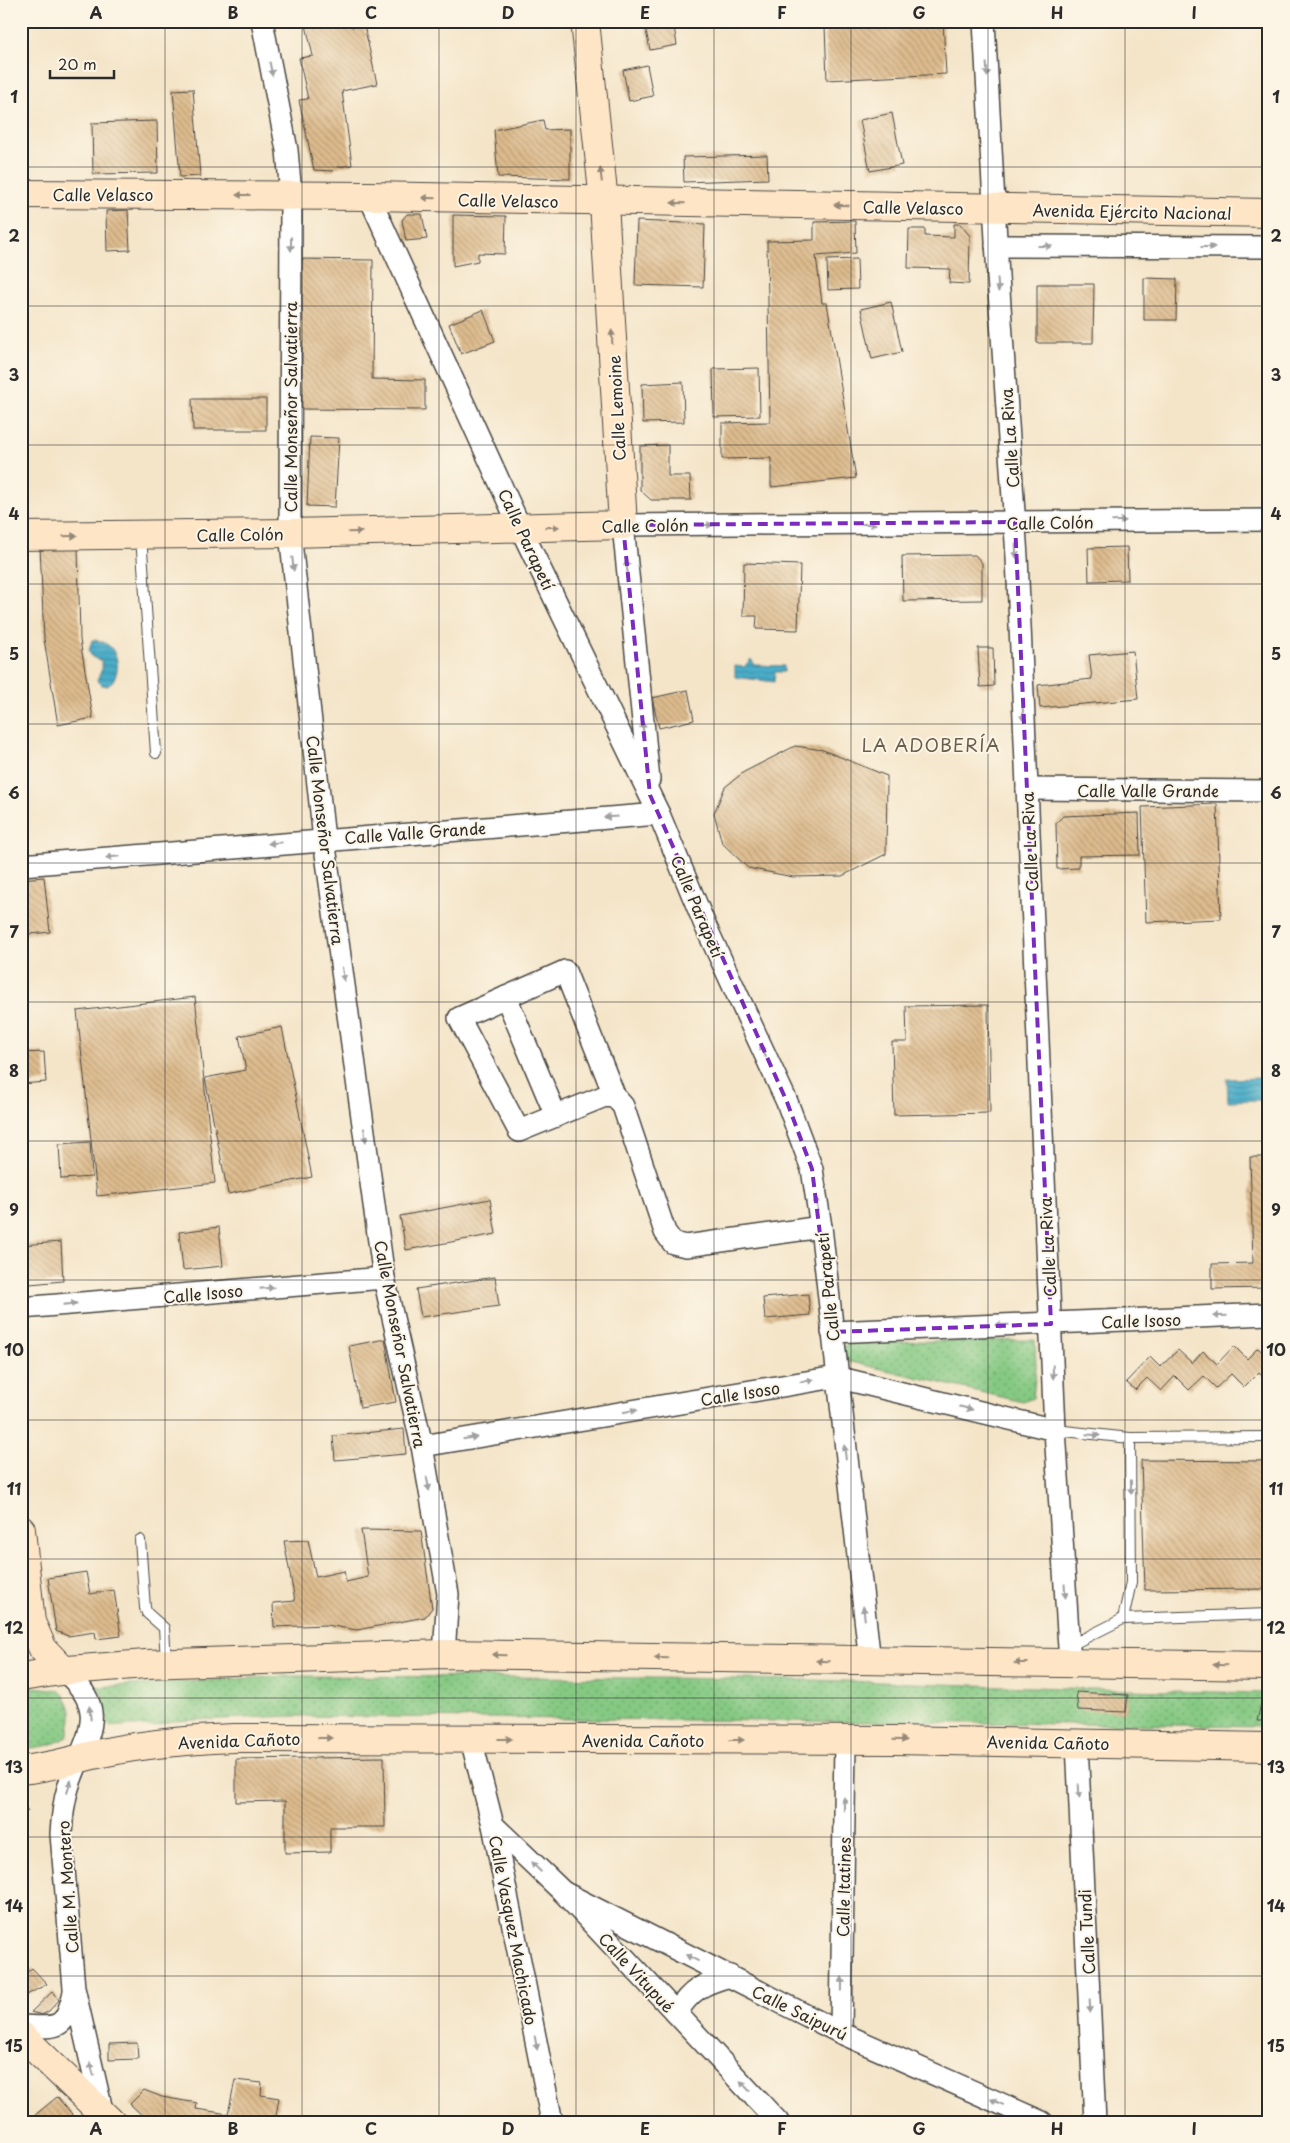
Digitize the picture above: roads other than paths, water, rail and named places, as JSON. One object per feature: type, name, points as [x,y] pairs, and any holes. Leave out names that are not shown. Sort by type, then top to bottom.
[{"type":"street","name":"Calle Monseñor Salvatierra","points":[[262,21],[286,150],[291,195],[290,533],[324,839],[384,1278],[422,1446],[448,1594],[444,1654]]},
{"type":"street","name":"Calle Lemoine","points":[[585,21],[604,202],[623,525],[650,795]]},
{"type":"street","name":"Calle La Riva","points":[[984,21],[996,246],[1015,522],[1055,1430],[1069,1655]]},
{"type":"street","name":"Calle Velasco","points":[[21,194],[369,196],[995,209]]},
{"type":"street","name":"Calle Parapetí","points":[[369,196],[520,527],[659,814],[706,925],[787,1102],[812,1169],[821,1227],[836,1377],[870,1662]]},
{"type":"street","name":"Avenida Ejército Nacional","points":[[995,209],[1269,213]]},
{"type":"street","points":[[996,246],[1269,247]]},
{"type":"street","name":"Calle Colón","points":[[21,536],[290,533],[623,525],[1269,520]]},
{"type":"street","name":"Calle Valle Grande","points":[[1027,789],[1269,790]]},
{"type":"street","name":"Calle Valle Grande","points":[[21,865],[324,839],[659,814]]},
{"type":"street","points":[[614,1097],[605,1096],[519,1131],[459,1018],[565,971],[614,1097],[622,1106],[665,1232],[673,1243],[686,1246],[821,1227]]},
{"type":"street","points":[[506,997],[556,1116]]},
{"type":"street","name":"Calle Isoso","points":[[21,1308],[384,1278]]},
{"type":"street","name":"Calle Isoso","points":[[832,1332],[1269,1314]]},
{"type":"street","name":"Calle Isoso","points":[[422,1446],[836,1377],[1055,1430]]},
{"type":"street","points":[[21,1531],[31,1622],[43,1650],[64,1671]]},
{"type":"street","points":[[21,1677],[64,1671],[166,1663],[444,1654],[870,1662],[1069,1655],[1269,1666]]},
{"type":"street","name":"Calle M. Montero","points":[[64,1671],[84,1690],[89,1700],[91,1730],[78,1759],[62,1811],[61,1834],[74,1988],[82,2031],[107,2120]]},
{"type":"street","name":"Avenida Cañoto","points":[[21,1770],[39,1769],[78,1759],[175,1740],[234,1738],[1077,1743],[1269,1747]]},
{"type":"street","name":"Calle Vasquez Machicado","points":[[471,1738],[493,1825],[552,2122]]},
{"type":"street","name":"Calle Itatines","points":[[841,2033],[845,1741]]},
{"type":"street","name":"Calle Tundi","points":[[1077,1743],[1095,2122]]},
{"type":"street","name":"Calle Vitupué","points":[[493,1825],[563,1892],[778,2122]]},
{"type":"street","name":"Calle Saipurú","points":[[563,1892],[841,2033],[1042,2122]]},
{"type":"street","points":[[676,2013],[689,1994],[706,1983],[730,1976]]},
{"type":"street","name":"Calle M. Montero","points":[[21,2026],[53,2026],[62,2023],[68,2016],[74,1988]]},
{"type":"street","points":[[21,2035],[107,2120]]},
{"type":"lane","points":[[141,535],[156,753]]},
{"type":"lane","points":[[1055,1430],[1130,1438],[1269,1437]]},
{"type":"lane","points":[[1123,1619],[1131,1582],[1130,1438]]},
{"type":"lane","points":[[140,1540],[145,1608],[164,1628],[166,1663]]},
{"type":"lane","points":[[1069,1655],[1123,1619],[1269,1614]]},
{"type":"water","points":[[92,640],[101,641],[108,645],[116,657],[117,672],[114,680],[108,686],[102,685],[97,680],[102,669],[102,661],[92,657],[89,651]]},
{"type":"water","points":[[751,659],[755,665],[784,666],[784,672],[775,672],[774,682],[735,677],[735,666],[744,667]]},
{"type":"water","points":[[1262,1078],[1262,1100],[1228,1101],[1227,1079]]},
{"type":"district","name":"LA ADOBERÍA","points":[[931,744]]}]
